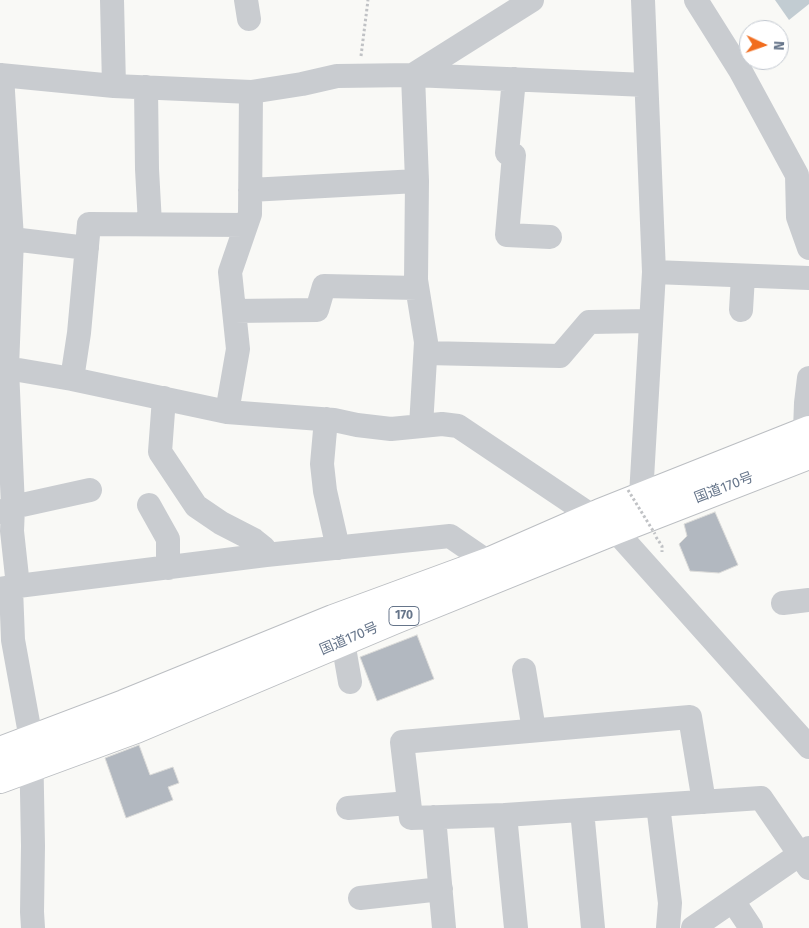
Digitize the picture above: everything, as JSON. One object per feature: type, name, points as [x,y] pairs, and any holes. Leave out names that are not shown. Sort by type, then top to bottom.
[{"type":"highway","name":"国道170号","points":[[0,779],[136,729],[343,642],[624,514],[808,439]]},
{"type":"highway","name":"国道170号","points":[[0,751],[124,704],[333,618],[624,514]]},
{"type":"street","points":[[112,0],[114,86]]},
{"type":"street","points":[[413,75],[532,0]]},
{"type":"street","points":[[696,0],[740,70],[797,175],[798,217],[809,248]]},
{"type":"street","points":[[624,514],[651,322],[654,272],[646,85],[649,4]]},
{"type":"street","points":[[33,928],[31,739],[13,640],[10,588],[12,531],[6,510],[5,263],[12,239],[1,75],[114,86],[251,92],[337,76],[413,75],[646,85]]},
{"type":"street","points":[[413,75],[417,181],[416,280],[426,342],[421,426]]},
{"type":"street","points":[[514,80],[507,153],[514,155],[507,235],[550,237]]},
{"type":"street","points":[[146,88],[150,224]]},
{"type":"street","points":[[227,412],[238,349],[230,272],[250,214],[251,92]]},
{"type":"street","points":[[250,190],[417,181]]},
{"type":"street","points":[[72,379],[88,224],[246,225]]},
{"type":"street","points":[[12,239],[87,248]]},
{"type":"street","points":[[654,272],[809,278]]},
{"type":"street","points":[[742,310],[743,276]]},
{"type":"street","points":[[234,311],[317,310],[324,286],[417,288]]},
{"type":"street","points":[[426,353],[560,356],[589,322],[651,322]]},
{"type":"street","points":[[4,368],[72,379],[227,412],[326,420],[391,429],[442,424],[458,426],[624,514],[809,747]]},
{"type":"street","points":[[808,439],[806,403],[809,378]]},
{"type":"street","points":[[164,398],[160,452],[196,506],[221,523],[254,540],[264,548],[266,555]]},
{"type":"street","points":[[326,420],[322,464],[325,492],[338,548]]},
{"type":"street","points":[[6,510],[90,490]]},
{"type":"street","points":[[149,505],[168,539],[168,568]]},
{"type":"street","points":[[10,588],[266,555],[450,536],[488,562]]},
{"type":"street","points":[[783,603],[809,600]]},
{"type":"street","points":[[343,642],[350,682]]},
{"type":"street","points":[[524,670],[534,730]]},
{"type":"street","points":[[693,928],[733,901],[806,857],[761,798],[704,802],[505,815],[411,818],[402,742],[690,717],[704,802]]},
{"type":"street","points":[[348,808],[409,803]]},
{"type":"street","points":[[658,805],[670,903],[668,928]]},
{"type":"street","points":[[582,810],[593,928]]},
{"type":"street","points":[[505,815],[516,928]]},
{"type":"street","points":[[434,817],[444,928]]},
{"type":"street","points":[[360,898],[441,889]]},
{"type":"street","points":[[733,901],[751,928]]},
{"type":"path","points":[[359,76],[368,0]]},
{"type":"shaded area","points":[[775,0],[809,0],[809,4],[789,20]]},
{"type":"building","points":[[715,512],[738,565],[719,573],[690,571],[679,544],[687,536],[684,524]]},
{"type":"building","points":[[417,635],[434,679],[377,701],[360,657]]},
{"type":"building","points":[[139,745],[150,775],[173,767],[179,783],[168,787],[173,800],[126,818],[105,758]]}]
